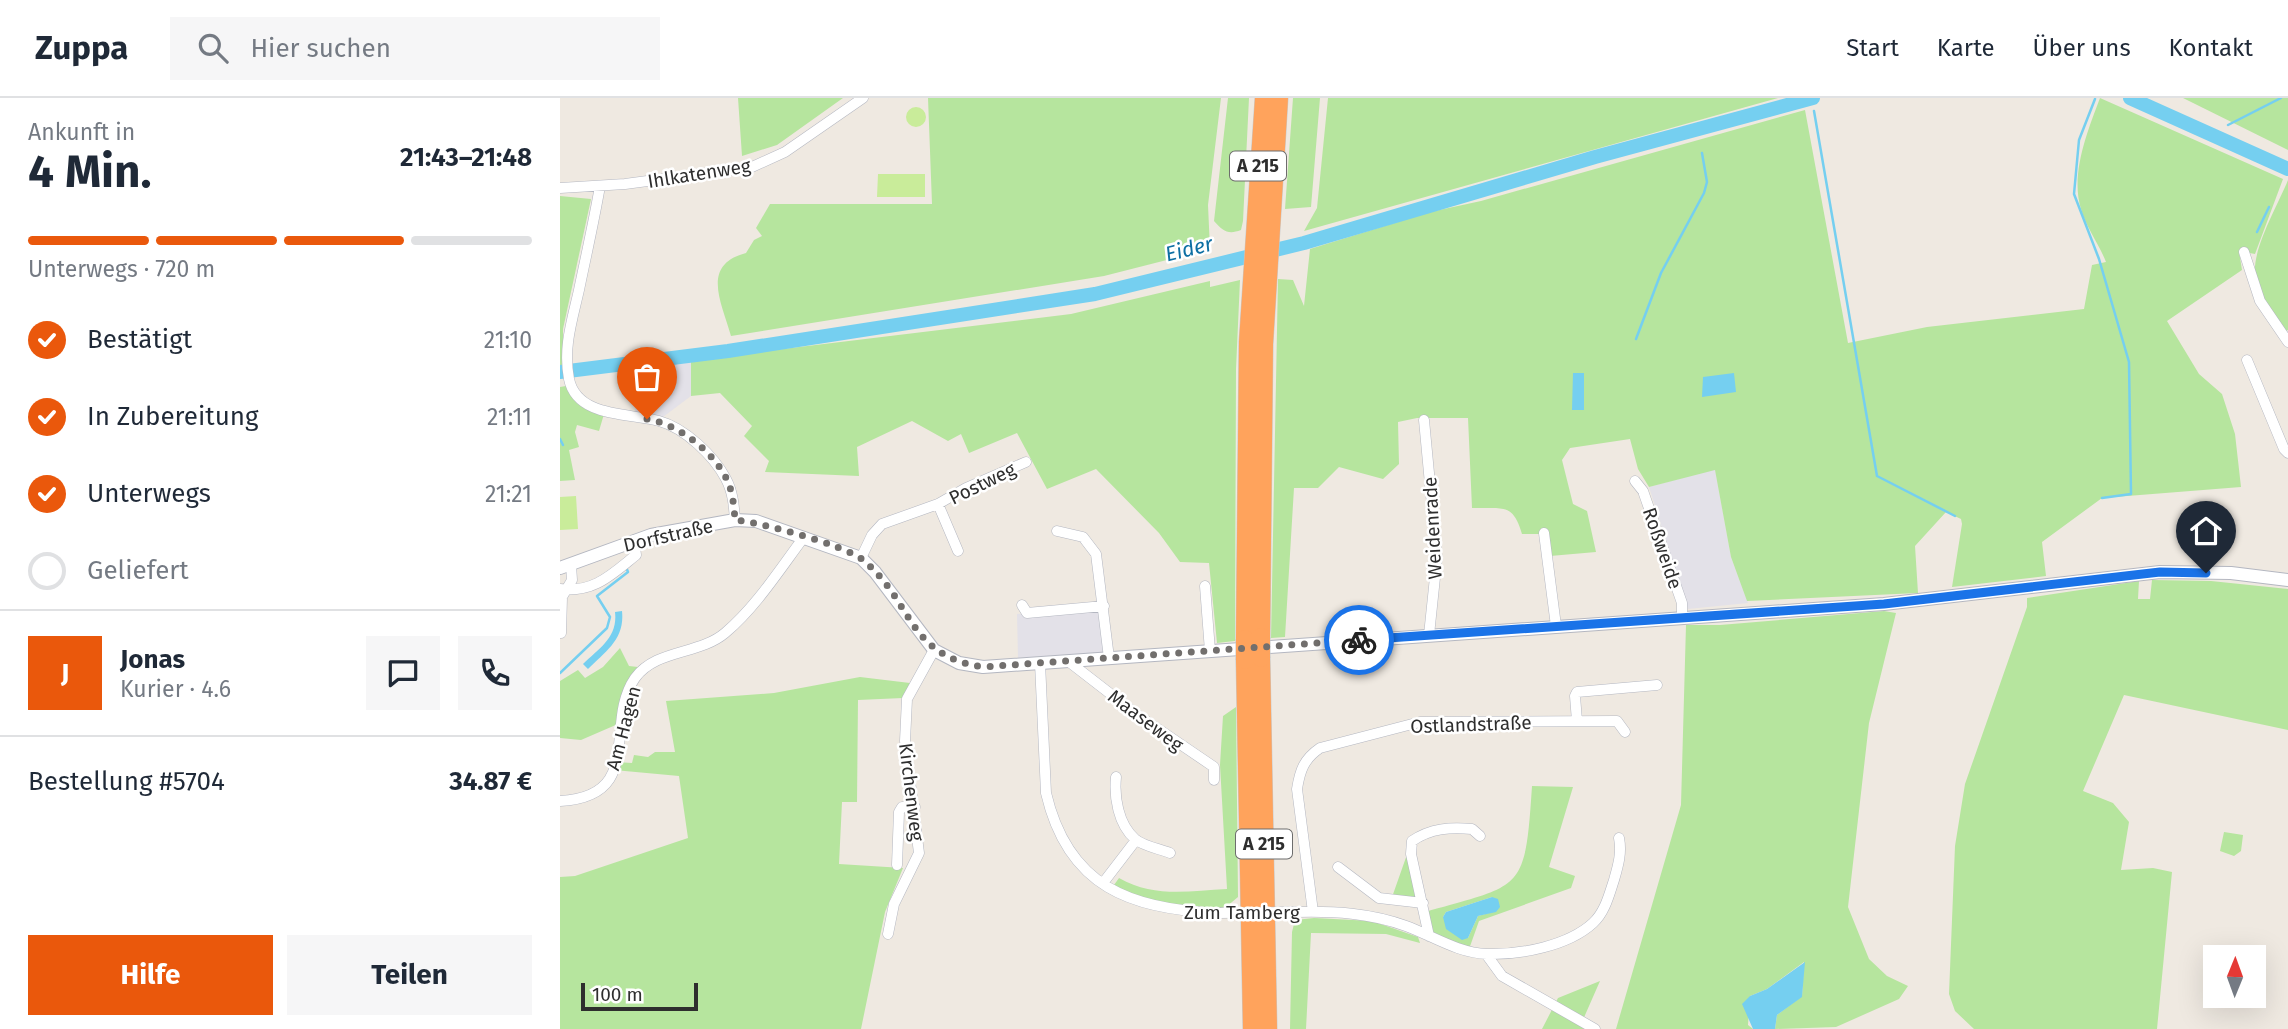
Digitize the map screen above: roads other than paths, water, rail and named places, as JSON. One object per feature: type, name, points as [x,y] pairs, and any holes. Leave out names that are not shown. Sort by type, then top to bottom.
[{"type":"highway","name":"A 215","points":[[1252,1029],[1253,638],[1261,426],[1260,276],[1264,98]]},
{"type":"highway","name":"A 215","points":[[1262,231],[1279,98]]},
{"type":"highway","name":"A 215","points":[[1253,659],[1268,1029]]},
{"type":"street","name":"Ihlkatenweg","points":[[560,188],[600,186],[752,167],[785,152],[863,98]]},
{"type":"street","points":[[600,186],[572,311],[566,355],[569,382],[576,396],[588,405],[605,411],[661,421],[682,432],[716,463],[727,481],[735,520]]},
{"type":"street","points":[[2244,252],[2260,301],[2288,342]]},
{"type":"street","points":[[2247,360],[2288,453]]},
{"type":"street","name":"Weidenrade","points":[[1424,420],[1437,558],[1429,635]]},
{"type":"street","name":"Postweg","points":[[861,558],[872,535],[882,524],[938,504],[966,488],[1026,462]]},
{"type":"street","name":"Roßweide","points":[[1634,481],[1643,491],[1682,603],[1682,618]]},
{"type":"street","name":"Postweg","points":[[938,504],[958,551]]},
{"type":"street","name":"Dorfstraße","points":[[566,567],[634,540],[735,520],[756,521],[861,558],[875,572],[934,650],[959,663],[983,667],[1884,604],[2160,572],[2231,573],[2288,580]]},
{"type":"street","points":[[1057,531],[1083,537],[1091,545],[1100,570],[1106,658]]},
{"type":"street","points":[[1544,533],[1556,626]]},
{"type":"street","name":"Am Hagen","points":[[560,801],[583,799],[608,782],[616,762],[633,682],[643,668],[723,635],[744,614],[804,537]]},
{"type":"street","points":[[563,589],[582,590],[599,585],[636,555],[634,540]]},
{"type":"street","points":[[561,633],[563,589],[572,580],[566,567]]},
{"type":"street","points":[[1205,586],[1210,651]]},
{"type":"street","points":[[1022,605],[1027,613],[1104,606]]},
{"type":"street","name":"Kirchenweg","points":[[888,934],[894,904],[919,853],[903,724],[907,699],[934,650]]},
{"type":"street","name":"Maaseweg","points":[[1068,661],[1139,716],[1214,766],[1214,780]]},
{"type":"street","name":"Zum Tamberg","points":[[1040,663],[1043,768],[1050,812],[1069,849],[1102,883],[1124,897],[1150,907],[1220,913],[1351,912],[1377,917],[1468,952],[1486,954]]},
{"type":"street","points":[[1577,722],[1577,692],[1657,685]]},
{"type":"street","name":"Ostlandstraße","points":[[1313,912],[1297,789],[1300,770],[1311,754],[1345,739],[1420,722],[1617,721],[1625,732]]},
{"type":"street","points":[[1116,777],[1114,794],[1136,840],[1170,853]]},
{"type":"street","points":[[897,865],[899,812],[902,807],[915,807]]},
{"type":"street","points":[[1429,936],[1411,854],[1412,841],[1431,831],[1458,828],[1472,829],[1480,836]]},
{"type":"street","points":[[1486,954],[1532,949],[1581,931],[1594,922],[1609,895],[1620,859],[1619,838]]},
{"type":"street","points":[[1102,883],[1136,840]]},
{"type":"street","points":[[1338,867],[1379,898],[1423,903]]},
{"type":"street","points":[[1486,954],[1503,976],[1595,1029]]},
{"type":"water","points":[[1573,373],[1584,373],[1584,410],[1572,410]]},
{"type":"water","points":[[1734,373],[1736,392],[1702,397],[1703,377]]},
{"type":"water","points":[[622,611],[620,629],[613,644],[588,669],[583,664],[611,635],[615,612]]},
{"type":"water","points":[[1492,897],[1498,899],[1500,907],[1496,912],[1478,916],[1468,938],[1462,940],[1446,929],[1443,917],[1446,912]]},
{"type":"water","points":[[1805,962],[1802,997],[1777,1015],[1775,1029],[1753,1029],[1742,1004],[1750,996],[1767,989]]},
{"type":"waterway","name":"Eider","points":[[560,372],[728,351],[1095,294],[1304,243],[1595,157],[1813,98]]},
{"type":"waterway","name":"Eider","points":[[2130,98],[2288,169]]},
{"type":"waterway","points":[[2228,125],[2281,98]]},
{"type":"waterway","points":[[2095,99],[2079,140],[2074,194],[2099,259],[2129,362],[2131,494],[2102,498]]},
{"type":"waterway","points":[[1814,111],[1877,476],[1955,516]]},
{"type":"waterway","points":[[1636,339],[1661,273],[1704,193],[1707,182],[1702,153]]},
{"type":"waterway","points":[[2257,232],[2269,207]]},
{"type":"waterway","points":[[560,439],[563,445]]},
{"type":"waterway","points":[[560,673],[607,628],[610,617],[597,596],[628,572],[626,567]]}]
